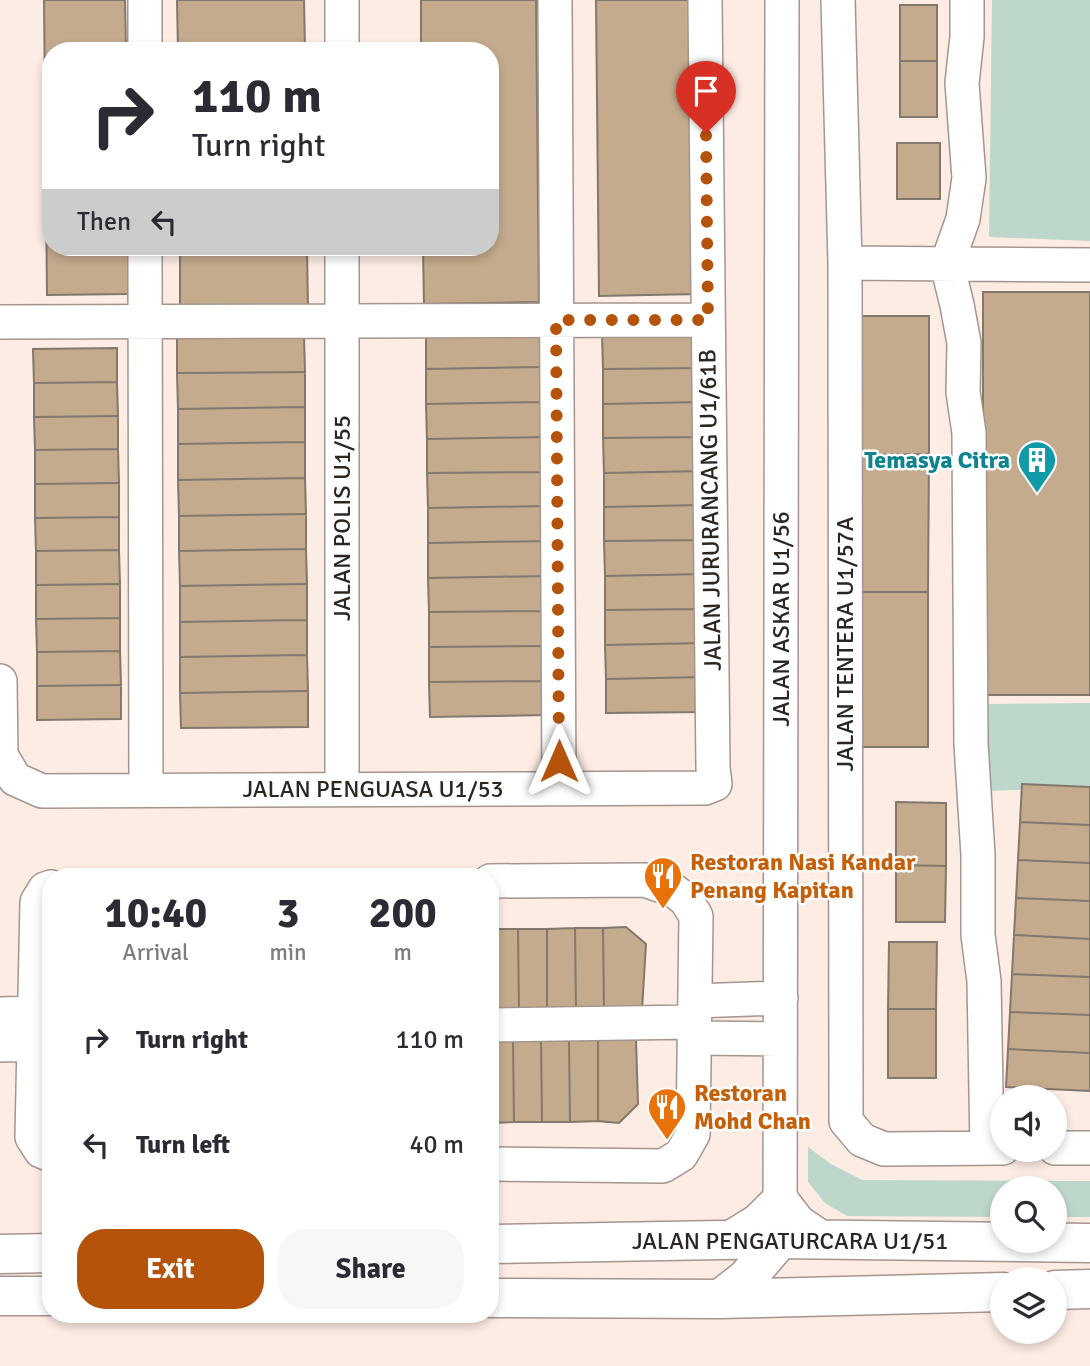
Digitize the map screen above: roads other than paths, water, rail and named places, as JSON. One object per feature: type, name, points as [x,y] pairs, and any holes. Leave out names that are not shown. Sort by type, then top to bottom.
[{"type":"main road","name":"JALAN PENGATURCARA U1/51","points":[[499,1244],[733,1239],[780,1220],[819,1239],[1090,1243]]},
{"type":"main road","points":[[720,1299],[746,1279],[780,1220],[821,1272],[872,1296]]},
{"type":"main road","points":[[0,1254],[42,1253]]},
{"type":"main road","points":[[1067,1290],[1090,1289]]},
{"type":"main road","points":[[499,1298],[720,1299],[990,1292]]},
{"type":"main road","points":[[0,1296],[42,1296]]},
{"type":"street","points":[[145,0],[145,42]]},
{"type":"street","points":[[342,0],[342,42]]},
{"type":"street","points":[[555,0],[559,788]]},
{"type":"street","name":"JALAN JURURANCANG U1/61B","points":[[705,0],[709,778]]},
{"type":"street","name":"JALAN ASKAR U1/56","points":[[780,1220],[782,0]]},
{"type":"street","name":"JALAN TENTERA U1/57A","points":[[838,0],[845,263],[846,1121],[862,1140],[884,1149],[990,1148]]},
{"type":"street","points":[[967,0],[967,37],[962,83],[969,178],[963,219],[947,264],[964,343],[963,392],[969,433],[971,744],[978,855],[978,935],[991,1085]]},
{"type":"street","points":[[145,256],[146,790]]},
{"type":"street","name":"JALAN POLIS U1/55","points":[[342,256],[342,789]]},
{"type":"street","points":[[845,263],[1090,265]]},
{"type":"street","points":[[0,323],[708,320]]},
{"type":"street","name":"JALAN PENGUASA U1/53","points":[[0,681],[1,755],[15,779],[42,791],[559,788],[709,778]]},
{"type":"street","points":[[499,881],[645,880],[673,890],[686,900],[696,916],[692,1134],[681,1155],[663,1166],[499,1164]]},
{"type":"street","points":[[42,940],[32,1137],[42,1151]]},
{"type":"street","points":[[694,1021],[780,998]]},
{"type":"street","points":[[0,1014],[38,1029]]},
{"type":"street","points":[[499,1025],[694,1021],[780,1038]]},
{"type":"street","points":[[0,1045],[38,1029]]},
{"type":"street","points":[[1067,1148],[1090,1148]]},
{"type":"place","name":"Temasya Citra","points":[[1037,494]]},
{"type":"place","name":"Restoran Nasi Kandar Penang Kapitan","points":[[663,910]]},
{"type":"place","name":"Restoran Mohd Chan","points":[[667,1141]]}]
